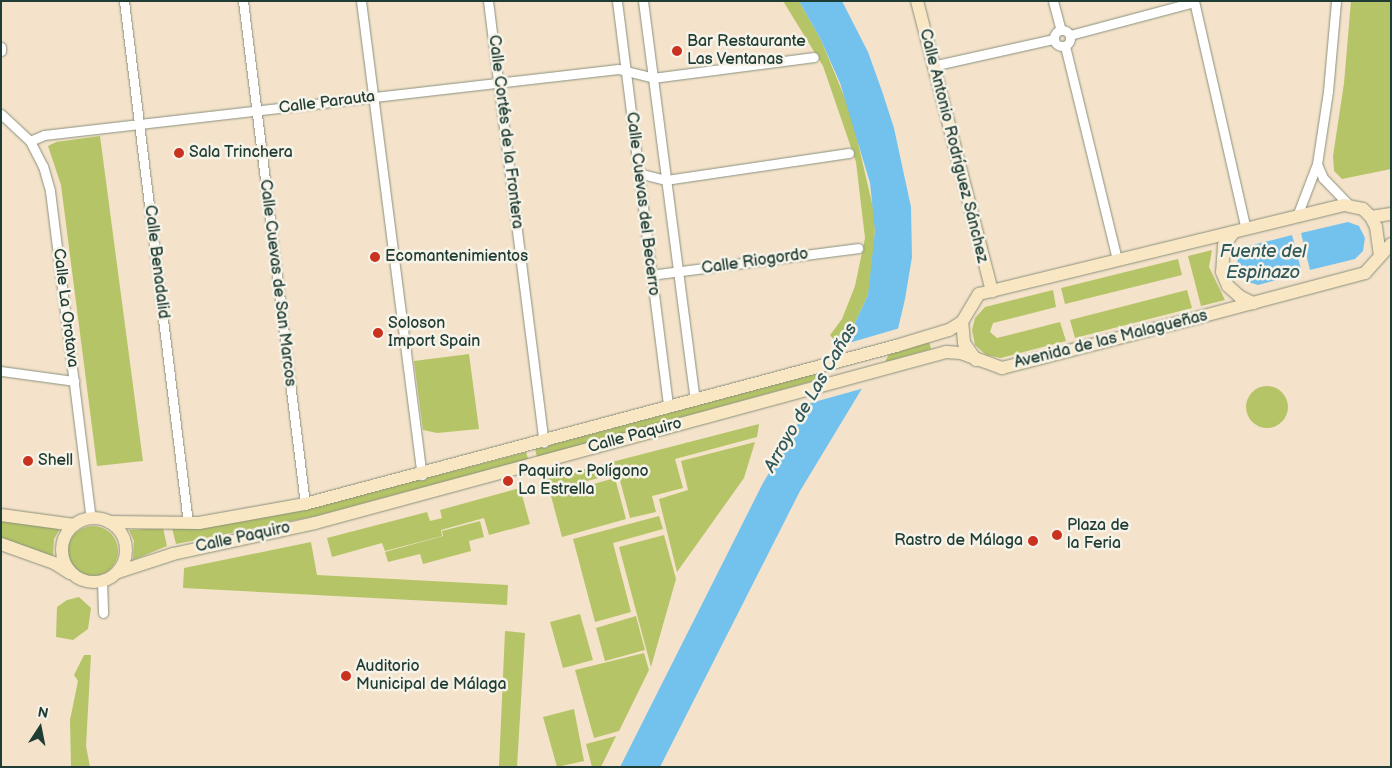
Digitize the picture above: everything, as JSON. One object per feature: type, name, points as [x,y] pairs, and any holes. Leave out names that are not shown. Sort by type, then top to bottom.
[{"type":"main road","name":"Calle Antonio Rodríguez Sánchez","points":[[917,1],[932,66],[992,291]]},
{"type":"main road","points":[[976,361],[964,343],[962,322],[979,294],[1349,205],[1363,209],[1371,217],[1376,228],[1380,255]]},
{"type":"main road","points":[[1371,217],[1391,214]]},
{"type":"main road","points":[[1240,230],[1224,246],[1222,272],[1228,286],[1239,296],[1254,303]]},
{"type":"main road","name":"Avenida de las Malagueñas","points":[[976,361],[1002,368],[1254,303],[1364,272],[1391,244]]},
{"type":"main road","name":"Calle Paquiro","points":[[109,522],[188,522],[305,504],[422,475],[896,346],[949,330],[962,322]]},
{"type":"main road","name":"Calle Paquiro","points":[[118,572],[174,554],[315,523],[814,388],[880,372],[946,352],[961,353],[976,361]]},
{"type":"main road","points":[[1,515],[74,525],[91,518],[109,522],[120,531],[126,545],[125,559],[118,572],[102,581],[83,581],[54,563],[1,544]]},
{"type":"main road","points":[[73,574],[62,556],[62,544],[74,525]]},
{"type":"street","name":"Calle Benadalid","points":[[124,1],[188,522]]},
{"type":"street","name":"Calle Cuevas de San Marcos","points":[[243,1],[305,504]]},
{"type":"street","points":[[361,1],[422,475]]},
{"type":"street","name":"Calle Cortés de la Frontera","points":[[488,1],[544,442]]},
{"type":"street","name":"Calle Cuevas del Becerro","points":[[617,1],[668,407]]},
{"type":"street","name":"Calle Cuevas del Becerro","points":[[643,1],[695,400]]},
{"type":"street","points":[[932,66],[1054,39],[1060,30],[1053,1]]},
{"type":"street","points":[[1297,216],[1317,164],[1328,91],[1336,1]]},
{"type":"street","points":[[1060,30],[1070,35],[1194,2],[1240,230]]},
{"type":"street","points":[[1054,39],[1057,45],[1065,46],[1070,42],[1070,35]]},
{"type":"street","points":[[1065,46],[1117,260]]},
{"type":"street","points":[[653,78],[814,58]]},
{"type":"street","name":"Calle Parauta","points":[[30,141],[44,135],[618,69],[653,78]]},
{"type":"street","name":"Calle La Orotava","points":[[1,114],[30,141],[42,166],[50,191],[91,518]]},
{"type":"street","points":[[638,173],[666,180],[849,153]]},
{"type":"street","points":[[1317,164],[1322,178],[1349,205]]},
{"type":"street","name":"Calle Riogordo","points":[[651,275],[858,248]]},
{"type":"street","points":[[1,371],[74,381]]},
{"type":"street","points":[[102,581],[102,613]]},
{"type":"green space","points":[[783,1],[799,1],[821,40],[851,113],[875,216],[874,265],[868,295],[845,344],[838,345],[830,335],[842,319],[855,286],[865,238],[856,162],[823,66]]},
{"type":"green space","points":[[1351,1],[1391,1],[1391,169],[1342,179],[1334,171],[1333,156],[1344,83]]},
{"type":"green space","points":[[100,136],[143,461],[97,466],[61,185],[48,146],[56,142]]},
{"type":"green space","points":[[1212,250],[1209,267],[1225,300],[1201,306],[1188,256]]},
{"type":"green space","points":[[1178,259],[1182,275],[1065,304],[1061,288]]},
{"type":"green space","points":[[1053,290],[1056,307],[993,323],[990,332],[997,338],[1060,322],[1066,341],[1001,358],[986,355],[975,345],[972,330],[975,318],[985,307]]},
{"type":"green space","points":[[1187,290],[1192,308],[1075,338],[1070,320]]},
{"type":"green space","points":[[929,341],[931,349],[885,362],[890,352]]},
{"type":"green space","points":[[469,354],[479,429],[437,433],[423,430],[414,361]]},
{"type":"green space","points":[[825,371],[824,378],[537,457],[535,449]]},
{"type":"green space","points":[[1271,386],[1279,389],[1285,395],[1288,407],[1285,419],[1279,425],[1263,428],[1255,425],[1249,419],[1246,403],[1249,395],[1255,389]]},
{"type":"green space","points":[[759,424],[757,437],[675,459],[683,488],[652,496],[656,512],[630,518],[618,473],[549,491],[546,479]]},
{"type":"green space","points":[[755,442],[744,478],[677,572],[659,499],[688,490],[681,461]]},
{"type":"green space","points":[[526,452],[528,459],[316,516],[176,544],[172,528],[302,510]]},
{"type":"green space","points":[[615,478],[626,519],[562,537],[551,496]]},
{"type":"green space","points":[[520,488],[530,524],[489,535],[484,518],[441,530],[442,536],[385,551],[382,543],[332,557],[327,538],[427,512],[430,521],[442,518],[440,510]]},
{"type":"green space","points":[[659,516],[663,529],[613,543],[631,612],[595,622],[573,539]]},
{"type":"green space","points":[[1,521],[61,527],[54,539],[53,557],[1,538]]},
{"type":"green space","points":[[480,521],[484,537],[469,541],[471,551],[423,564],[420,554],[388,562],[385,552],[443,536],[442,531]]},
{"type":"green space","points":[[93,526],[107,530],[114,537],[118,551],[114,565],[107,572],[93,576],[79,572],[72,565],[68,551],[72,537],[79,530]]},
{"type":"green space","points":[[163,528],[167,546],[133,560],[134,541],[129,530]]},
{"type":"green space","points":[[664,535],[676,579],[651,667],[619,547]]},
{"type":"green space","points":[[311,542],[317,575],[508,585],[507,605],[183,588],[184,568]]},
{"type":"green space","points":[[79,597],[91,608],[88,629],[73,640],[56,637],[57,607],[67,600]]},
{"type":"green space","points":[[580,614],[593,660],[563,668],[550,622]]},
{"type":"green space","points":[[636,616],[645,650],[605,661],[596,628]]},
{"type":"green space","points":[[505,631],[525,633],[517,767],[499,767]]},
{"type":"green space","points":[[644,653],[649,670],[619,731],[594,738],[575,670]]},
{"type":"green space","points":[[84,655],[91,655],[86,746],[90,767],[71,767],[70,720],[78,681],[74,675]]},
{"type":"green space","points":[[574,709],[584,761],[557,767],[543,717]]},
{"type":"green space","points":[[616,736],[601,767],[592,767],[586,744]]},
{"type":"water","points":[[799,1],[842,1],[868,52],[894,128],[911,207],[912,257],[898,329],[800,491],[660,767],[620,767],[763,483],[845,344],[868,295],[875,231],[870,183],[840,83],[821,40]]},
{"type":"water","name":"Fuente del Espinazo","points":[[1348,222],[1359,226],[1365,238],[1363,251],[1355,259],[1310,270],[1301,233]]},
{"type":"water","name":"Fuente del Espinazo","points":[[1292,235],[1302,273],[1258,285],[1245,281],[1237,270],[1238,256],[1249,246]]},
{"type":"pier","points":[[900,328],[868,387],[807,404],[842,345]]},
{"type":"place","name":"Bar Restaurante Las Ventanas","points":[[677,51]]},
{"type":"place","name":"Sala Trinchera","points":[[179,153]]},
{"type":"place","name":"Ecomantenimientos","points":[[375,257]]},
{"type":"place","name":"Soloson Import Spain","points":[[378,333]]},
{"type":"place","name":"Shell","points":[[28,461]]},
{"type":"place","name":"Paquiro - Polígono La Estrella","points":[[508,481]]},
{"type":"place","name":"Plaza de la Feria","points":[[1057,535]]},
{"type":"place","name":"Rastro de Málaga","points":[[1033,541]]},
{"type":"place","name":"Auditorio Municipal de Málaga","points":[[346,676]]},
{"type":"water label","name":"Arroyo de Las Cañas","points":[[811,398]]}]
